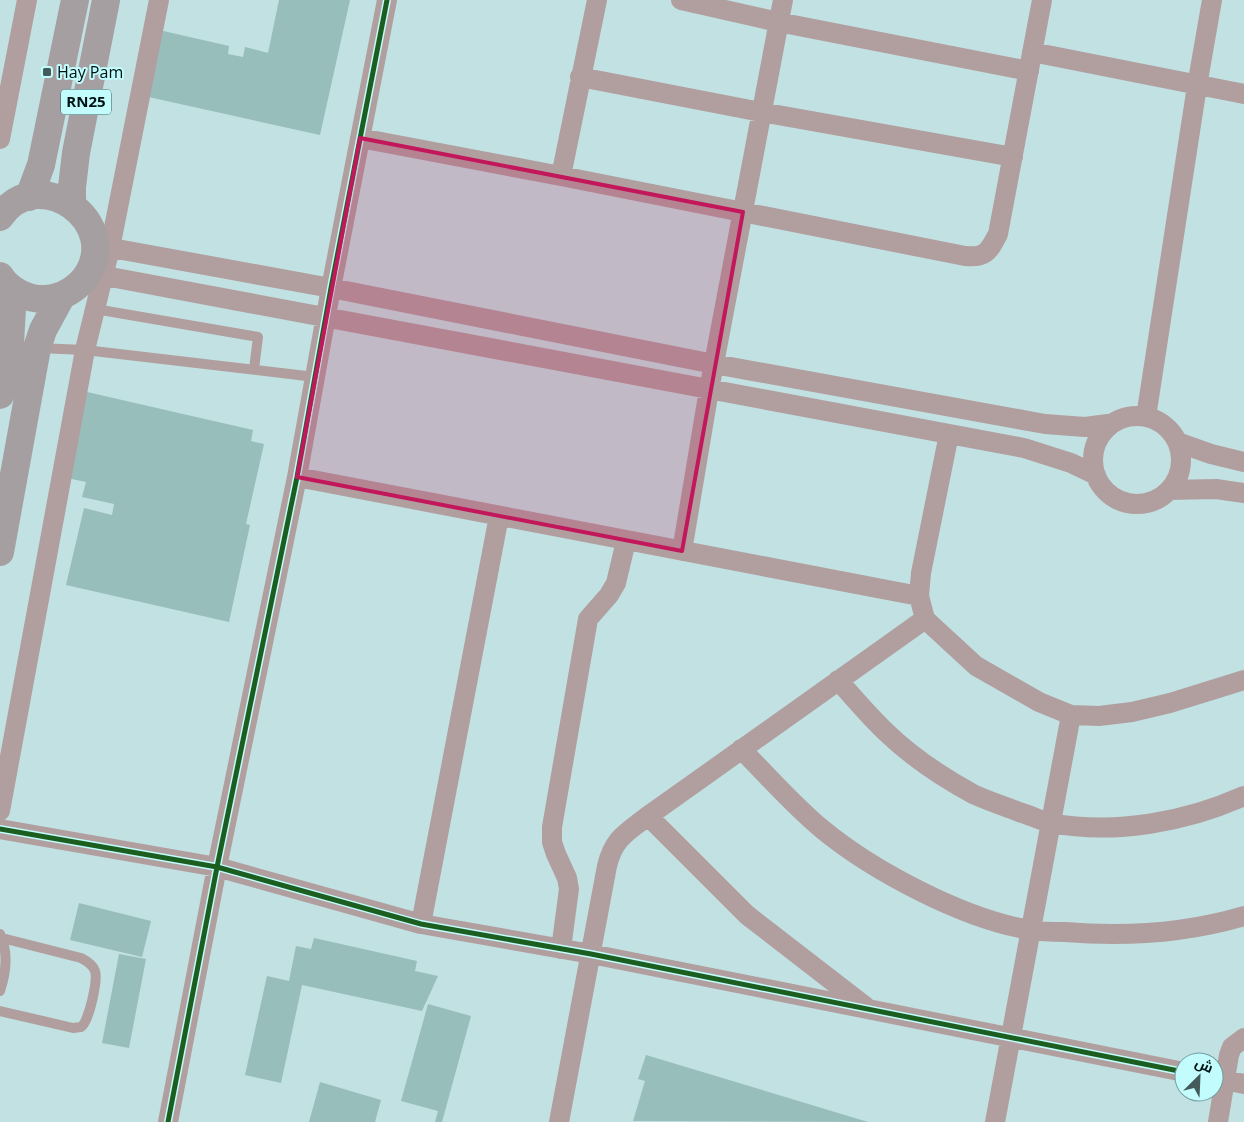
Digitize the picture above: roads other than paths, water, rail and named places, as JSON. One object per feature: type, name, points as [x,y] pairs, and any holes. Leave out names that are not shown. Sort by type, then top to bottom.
[{"type":"main road","name":"RN25","points":[[29,197],[41,165],[75,0]]},
{"type":"main road","name":"RN25","points":[[72,205],[76,153],[106,0]]},
{"type":"main road","points":[[0,218],[16,202],[29,197],[44,195],[59,198],[72,205],[84,216],[102,246],[94,255],[96,274],[61,296],[44,299],[28,297],[6,283]]},
{"type":"main road","points":[[0,395],[10,344],[6,283]]},
{"type":"main road","points":[[0,552],[37,348],[43,330],[61,296]]},
{"type":"street","points":[[0,139],[27,0]]},
{"type":"street","points":[[159,0],[102,246],[331,288],[714,364],[1045,424],[1085,427],[1108,424],[1133,416],[1146,417],[1159,422],[1177,442],[1181,462],[1176,481],[1170,490],[1153,500],[1140,503],[1126,502],[1113,497],[1102,488],[1096,475],[1094,448],[1101,433],[1108,424]]},
{"type":"street","points":[[168,1122],[217,867],[297,477],[331,288],[387,0]]},
{"type":"street","points":[[561,176],[597,0]]},
{"type":"street","points":[[681,0],[778,22],[1244,94]]},
{"type":"street","points":[[682,551],[709,390],[783,0]]},
{"type":"street","points":[[360,138],[976,257],[985,254],[992,246],[998,234],[1042,0]]},
{"type":"street","points":[[1146,417],[1212,0]]},
{"type":"street","points":[[580,77],[761,112],[1013,157]]},
{"type":"street","points":[[0,811],[85,350],[95,309],[96,274],[1024,448],[1071,463],[1096,475]]},
{"type":"street","points":[[949,434],[921,573],[920,596],[925,619],[976,666],[1039,702],[1071,715],[1099,716],[1132,712],[1170,703],[1244,680]]},
{"type":"street","points":[[1177,442],[1211,454],[1244,462]]},
{"type":"street","points":[[297,477],[920,596]]},
{"type":"street","points":[[1170,490],[1216,489],[1244,493]]},
{"type":"street","points":[[421,924],[499,516]]},
{"type":"street","points":[[561,949],[568,889],[567,878],[552,842],[552,827],[588,619],[609,595],[616,583],[626,541]]},
{"type":"street","points":[[559,1122],[610,852],[617,840],[741,749],[925,619]]},
{"type":"street","points":[[838,680],[887,733],[921,761],[946,778],[975,795],[1050,823],[1094,827],[1131,826],[1169,821],[1202,812],[1244,796]]},
{"type":"street","points":[[995,1122],[1071,715]]},
{"type":"street","points":[[741,749],[822,829],[853,852],[880,869],[953,907],[990,920],[1030,930],[1090,934],[1141,933],[1185,929],[1244,916]]},
{"type":"street","points":[[648,816],[747,915],[870,1010]]},
{"type":"street","points":[[0,829],[217,867],[421,924],[591,954],[1174,1070]]},
{"type":"street","points":[[1224,1067],[1232,1047],[1244,1038]]},
{"type":"street","points":[[1224,1080],[1244,1084]]},
{"type":"street","points":[[1218,1102],[1218,1122]]},
{"type":"lane","points":[[95,309],[258,337],[254,369]]},
{"type":"lane","points":[[37,348],[85,350],[315,377]]},
{"type":"lane","points":[[0,991],[5,975],[6,956],[1,936],[81,958],[92,966],[96,978],[87,1021],[82,1027],[73,1028],[0,1010]]},
{"type":"place","name":"Hay Pam","points":[[47,72]]}]
